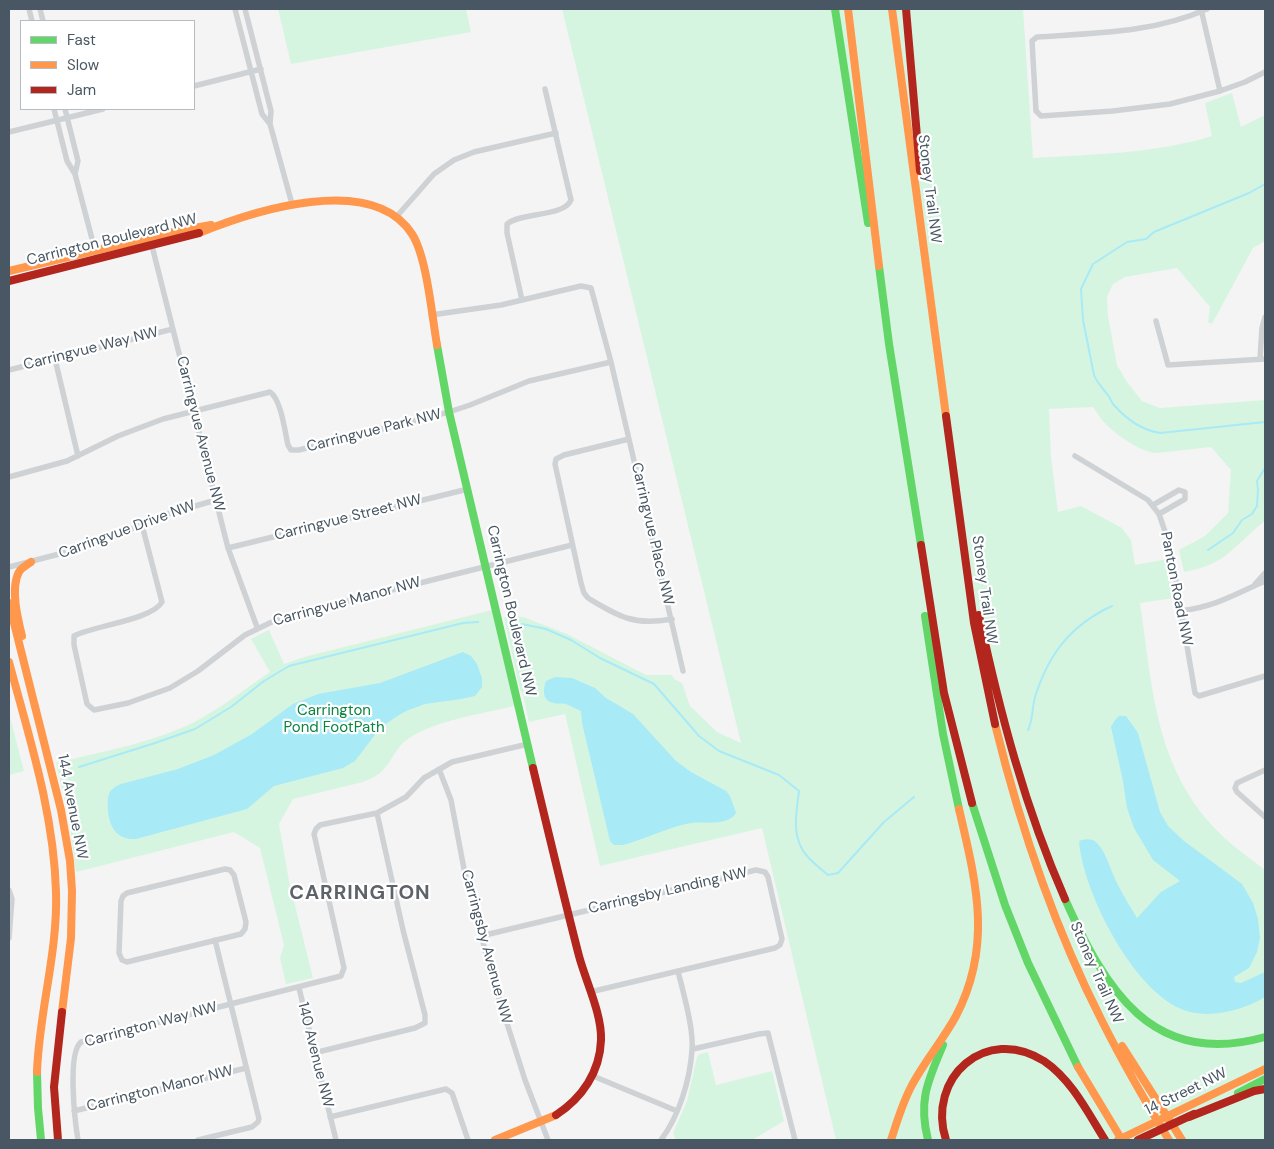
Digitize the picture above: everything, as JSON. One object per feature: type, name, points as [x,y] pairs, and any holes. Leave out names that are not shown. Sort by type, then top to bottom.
[{"type":"main road","points":[[835,9],[858,165],[889,344],[944,693],[975,816],[1005,905],[1039,988],[1075,1062],[1122,1140]]},
{"type":"main road","points":[[848,9],[889,344]]},
{"type":"main road","name":"Stoney Trail NW","points":[[892,9],[979,655],[993,720],[1011,787],[1042,883],[1090,996],[1115,1047],[1169,1140]]},
{"type":"main road","points":[[906,9],[938,357]]},
{"type":"main road","name":"Carrington Boulevard NW","points":[[9,281],[97,259],[199,226],[221,224],[292,204],[321,200],[354,201],[378,206],[397,216],[408,228],[419,248],[449,412],[568,914],[598,1018],[601,1039],[599,1057],[593,1076],[582,1093],[570,1106],[560,1114],[495,1140]]},
{"type":"main road","name":"Carrington Boulevard NW","points":[[9,271],[95,251],[151,241]]},
{"type":"main road","points":[[910,479],[912,521],[943,734],[971,861],[978,903],[978,939],[975,965],[965,996],[923,1097],[923,1122],[928,1140]]},
{"type":"main road","points":[[30,687],[30,667],[21,630],[15,592],[19,573],[31,562]]},
{"type":"main road","points":[[968,575],[1008,740],[1028,807],[1049,865],[1074,919],[1104,975],[1122,999],[1137,1014],[1154,1027],[1179,1038],[1199,1044],[1228,1046],[1241,1045],[1265,1037]]},
{"type":"main road","name":"144 Avenue NW","points":[[9,603],[64,824],[71,876],[71,938],[54,1087],[58,1140]]},
{"type":"main road","name":"144 Avenue NW","points":[[9,662],[46,812],[54,865],[56,900],[54,946],[38,1053],[38,1104],[41,1140]]},
{"type":"main road","points":[[1090,996],[1182,1140]]},
{"type":"main road","points":[[892,1140],[902,1105],[912,1085],[955,1017]]},
{"type":"main road","points":[[946,1140],[940,1123],[940,1111],[950,1081],[962,1066],[972,1058],[994,1050],[1005,1049],[1032,1055],[1046,1062],[1057,1072],[1082,1104],[1105,1140]]},
{"type":"main road","name":"14 Street NW","points":[[1118,1140],[1265,1069]]},
{"type":"main road","name":"14 Street NW","points":[[1138,1140],[1265,1080]]},
{"type":"main road","points":[[1188,1116],[1254,1091],[1265,1089]]},
{"type":"street","points":[[235,9],[262,114],[270,124]]},
{"type":"street","points":[[245,9],[271,111],[270,124],[292,204]]},
{"type":"street","points":[[1220,91],[1203,10],[1164,23],[1132,30],[1037,37],[1032,41],[1036,112],[1041,116],[1114,111],[1170,104],[1220,91],[1265,72]]},
{"type":"street","points":[[195,86],[261,70]]},
{"type":"street","points":[[522,300],[506,226],[512,221],[564,208],[569,204],[571,195],[545,89]]},
{"type":"street","points":[[54,110],[68,162],[76,174],[97,259]]},
{"type":"street","points":[[65,110],[78,161],[76,174]]},
{"type":"street","points":[[9,132],[99,110]]},
{"type":"street","points":[[397,216],[434,174],[454,160],[474,152],[556,133]]},
{"type":"street","name":"Carringvue Avenue NW","points":[[151,241],[228,548],[257,628]]},
{"type":"street","name":"Carringvue Place NW","points":[[431,316],[493,306],[581,286],[591,288],[611,362],[672,618],[646,622],[631,620],[613,613],[588,598],[584,593],[572,546],[555,470],[556,460],[567,454],[629,439]]},
{"type":"street","points":[[1156,321],[1168,365],[1263,359],[1262,328],[1265,317]]},
{"type":"street","name":"Carringvue Way NW","points":[[9,370],[173,329]]},
{"type":"street","points":[[55,359],[78,456]]},
{"type":"street","points":[[449,412],[529,381],[611,362]]},
{"type":"street","name":"Carringvue Park NW","points":[[194,411],[270,392],[274,394],[278,401],[288,445],[291,450],[299,450],[449,412]]},
{"type":"street","points":[[9,476],[78,456],[131,431],[194,411]]},
{"type":"street","name":"Panton Road NW","points":[[1075,456],[1141,496],[1153,505],[1159,514],[1170,546],[1195,693],[1199,696],[1265,676]]},
{"type":"street","name":"Carringvue Street NW","points":[[228,548],[468,489]]},
{"type":"street","points":[[1153,505],[1179,490],[1185,492],[1185,499],[1159,514]]},
{"type":"street","name":"Carringvue Drive NW","points":[[9,567],[94,545],[176,510],[216,500]]},
{"type":"street","name":"Carringvue Manor NW","points":[[142,525],[162,602],[157,608],[134,618],[74,636],[74,646],[88,704],[94,710],[142,699],[170,688],[198,671],[234,642],[274,620],[301,611],[572,546]]},
{"type":"street","points":[[1254,586],[1265,573]]},
{"type":"street","points":[[1181,611],[1222,602],[1265,581]]},
{"type":"street","points":[[672,618],[683,671]]},
{"type":"street","points":[[314,1053],[415,1028],[425,1023],[425,1015],[403,930],[377,813],[406,797],[424,778],[452,762],[528,744]]},
{"type":"street","name":"Carringsby Avenue NW","points":[[439,769],[451,800],[464,869],[502,1009],[540,1123],[548,1140]]},
{"type":"street","points":[[1265,770],[1237,783],[1235,788],[1265,817]]},
{"type":"street","name":"Carrington Way NW","points":[[78,1140],[74,1111],[75,1055],[78,1044],[81,1042],[341,976],[344,972],[314,834],[320,826],[377,813]]},
{"type":"street","points":[[225,869],[230,870],[234,876],[246,922],[245,929],[241,934],[215,940],[127,962],[122,960],[119,953],[121,901],[123,896],[127,893],[225,869]]},
{"type":"street","name":"Carringsby Landing NW","points":[[568,914],[756,870],[765,872],[768,877],[782,939],[780,945],[776,948],[590,992]]},
{"type":"street","points":[[9,890],[12,899],[9,938]]},
{"type":"street","points":[[481,936],[568,914]]},
{"type":"street","points":[[215,940],[230,1004]]},
{"type":"street","points":[[662,1140],[677,1111],[693,1049],[688,1009],[678,971]]},
{"type":"street","name":"140 Avenue NW","points":[[299,988],[336,1140]]},
{"type":"street","name":"Carrington Way NW","points":[[198,1140],[252,1127],[258,1122],[258,1114],[230,1004]]},
{"type":"street","points":[[693,1049],[768,1033],[794,1140]]},
{"type":"street","name":"Carrington Manor NW","points":[[74,1111],[246,1068]]},
{"type":"street","points":[[593,1076],[677,1111]]},
{"type":"street","points":[[331,1119],[446,1089],[452,1093],[468,1140]]},
{"type":"street","name":"140 Avenue NW","points":[[331,1119],[340,1140]]},
{"type":"green space","points":[[278,9],[466,9],[471,32],[291,64]]},
{"type":"green space","points":[[562,9],[1023,9],[1033,158],[1146,150],[1212,136],[1205,103],[1232,93],[1241,127],[1265,115],[1265,241],[1253,248],[1212,324],[1208,322],[1210,307],[1177,268],[1125,277],[1113,284],[1107,297],[1108,316],[1117,365],[1142,401],[1160,408],[1265,400],[1265,521],[1221,559],[1199,569],[1184,572],[1179,550],[1205,536],[1228,513],[1231,470],[1211,447],[1157,453],[1143,450],[1113,431],[1093,407],[1049,409],[1051,457],[1058,512],[1081,506],[1122,528],[1131,540],[1135,565],[1168,559],[1174,598],[1140,603],[1158,719],[1166,747],[1191,799],[1210,823],[1229,842],[1265,870],[1265,1140],[836,1140],[762,828],[600,866],[565,714],[529,722],[504,618],[512,615],[526,618],[567,634],[646,675],[672,675],[674,679],[682,683],[690,706],[717,732],[741,743]]},
{"type":"green space","name":"Carrington Pond FootPath","points":[[492,610],[495,615],[513,692],[514,706],[441,723],[415,735],[401,745],[386,767],[374,777],[363,782],[293,799],[279,824],[289,881],[313,978],[286,984],[280,958],[284,945],[260,848],[234,832],[76,872],[69,821],[56,763],[128,746],[164,735],[198,720],[217,709],[270,672],[251,639],[269,630],[284,664],[304,657]]},
{"type":"green space","points":[[9,713],[24,771],[9,775]]},
{"type":"green space","points":[[708,1052],[716,1085],[772,1071],[784,1121],[752,1140],[676,1140],[673,1133],[687,1101],[697,1057]]},
{"type":"water","points":[[463,652],[471,656],[477,664],[482,678],[482,687],[475,696],[425,704],[406,711],[380,728],[355,761],[343,768],[274,786],[247,809],[136,839],[129,839],[119,835],[113,828],[108,811],[108,798],[111,791],[117,786],[178,769],[214,755],[252,734],[293,704],[318,694],[380,683]]},
{"type":"water","points":[[555,677],[572,678],[595,688],[606,698],[633,714],[676,761],[691,772],[726,791],[730,796],[736,813],[721,822],[691,823],[623,845],[614,845],[610,841],[582,723],[581,711],[566,704],[550,702],[545,698],[544,688],[546,681]]},
{"type":"water","points":[[1119,716],[1126,716],[1138,733],[1160,812],[1168,826],[1184,841],[1242,884],[1253,903],[1258,919],[1260,938],[1257,952],[1249,968],[1234,977],[1235,982],[1241,983],[1265,972],[1265,997],[1256,1002],[1235,1010],[1213,1014],[1202,1014],[1181,1009],[1163,998],[1145,981],[1128,960],[1100,911],[1090,886],[1079,841],[1086,839],[1095,841],[1100,847],[1118,886],[1137,918],[1161,892],[1180,881],[1153,860],[1134,828],[1127,808],[1111,727]]},
{"type":"waterway","points":[[1265,184],[1249,193],[1154,232],[1146,239],[1127,242],[1093,264],[1081,289],[1083,320],[1094,375],[1113,404],[1129,419],[1146,429],[1160,433],[1265,422]]},
{"type":"waterway","points":[[1208,550],[1233,533],[1242,520],[1252,514],[1257,506],[1257,481],[1265,468]]},
{"type":"waterway","points":[[1028,730],[1035,697],[1041,681],[1047,667],[1063,642],[1085,622],[1112,606]]},
{"type":"waterway","points":[[79,767],[195,729],[231,707],[264,681],[289,666],[463,623],[478,622]]},
{"type":"waterway","points":[[522,624],[546,629],[571,640],[600,658],[654,684],[699,736],[719,751],[779,775],[799,791],[796,825],[799,841],[807,856],[828,875],[838,873],[884,822],[914,797]]},
{"type":"traffic: fast","points":[[835,9],[868,223]]},
{"type":"traffic: fast","points":[[879,266],[889,344],[921,545]]},
{"type":"traffic: fast","points":[[437,345],[449,412],[533,768]]},
{"type":"traffic: fast","points":[[925,616],[943,734],[959,809]]},
{"type":"traffic: fast","points":[[972,803],[1005,905],[1028,963],[1078,1067]]},
{"type":"traffic: fast","points":[[1065,899],[1097,963],[1116,991],[1138,1014],[1163,1031],[1192,1042],[1226,1044],[1265,1037]]},
{"type":"traffic: fast","points":[[928,1140],[925,1126],[924,1102],[929,1080],[943,1045]]},
{"type":"traffic: fast","points":[[37,1072],[41,1140]]},
{"type":"traffic: fast","points":[[1238,1093],[1265,1079]]},
{"type":"traffic: slow","points":[[848,9],[879,266]]},
{"type":"traffic: slow","points":[[892,9],[946,416]]},
{"type":"traffic: slow","points":[[199,233],[249,215],[311,202],[341,201],[369,205],[394,215],[412,234],[422,257],[437,345]]},
{"type":"traffic: slow","points":[[9,271],[211,225]]},
{"type":"traffic: slow","points":[[22,636],[16,604],[15,586],[20,571],[31,562]]},
{"type":"traffic: slow","points":[[9,603],[61,810],[70,861],[72,891],[71,938],[62,1012]]},
{"type":"traffic: slow","points":[[9,662],[46,804],[51,833],[56,892],[54,937],[38,1050],[37,1072]]},
{"type":"traffic: slow","points":[[995,724],[1027,838],[1069,949],[1110,1036],[1169,1140]]},
{"type":"traffic: slow","points":[[891,1140],[902,1106],[911,1087],[956,1016],[967,990],[974,964],[978,939],[978,913],[971,862],[959,809]]},
{"type":"traffic: slow","points":[[1122,1046],[1182,1140]]},
{"type":"traffic: slow","points":[[1078,1067],[1122,1140]]},
{"type":"traffic: slow","points":[[1118,1140],[1265,1069]]},
{"type":"traffic: slow","points":[[495,1140],[556,1115]]},
{"type":"traffic: jam","points":[[906,9],[920,171]]},
{"type":"traffic: jam","points":[[9,281],[199,233]]},
{"type":"traffic: jam","points":[[946,416],[974,623],[995,724]]},
{"type":"traffic: jam","points":[[921,545],[944,693],[972,803]]},
{"type":"traffic: jam","points":[[979,615],[1015,760],[1038,830],[1065,899]]},
{"type":"traffic: jam","points":[[533,768],[579,956],[601,1030],[600,1052],[588,1083],[574,1101],[556,1115]]},
{"type":"traffic: jam","points":[[58,1140],[54,1087],[62,1012]]},
{"type":"traffic: jam","points":[[946,1140],[942,1117],[945,1096],[953,1078],[966,1063],[982,1053],[1001,1049],[1022,1051],[1044,1061],[1054,1069],[1079,1098],[1105,1140]]},
{"type":"traffic: jam","points":[[1189,1117],[1254,1091],[1265,1089]]},
{"type":"traffic: jam","points":[[1138,1140],[1194,1114]]},
{"type":"district","name":"CARRINGTON","points":[[360,894]]}]
